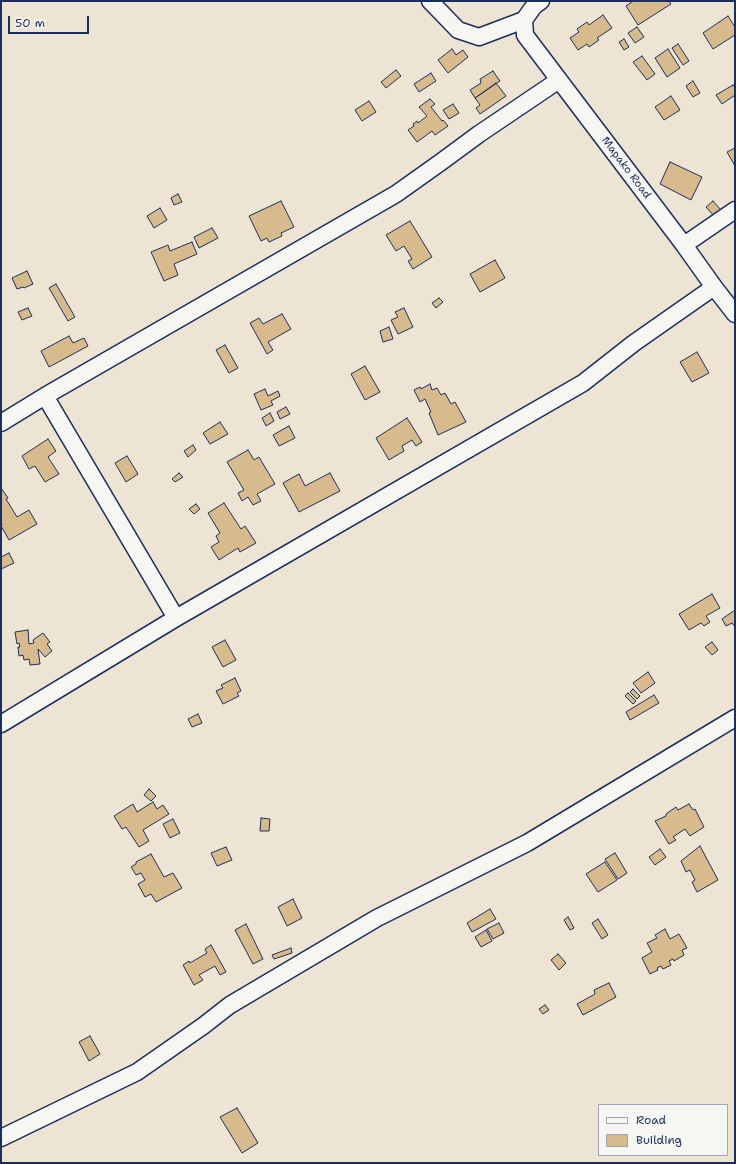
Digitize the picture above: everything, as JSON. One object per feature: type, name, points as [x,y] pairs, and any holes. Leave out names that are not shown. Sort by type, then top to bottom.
[{"type":"street","points":[[430,1],[458,30],[479,37],[524,20],[534,6],[540,1]]},
{"type":"street","name":"Mapako Road","points":[[524,20],[525,35],[735,314]]},
{"type":"street","points":[[1,423],[45,396],[396,194],[479,134],[559,80]]},
{"type":"street","points":[[684,245],[735,210]]},
{"type":"street","points":[[1,724],[176,618],[583,383],[634,343],[714,287]]},
{"type":"street","points":[[45,396],[176,618]]},
{"type":"street","points":[[1,1138],[137,1072],[203,1026],[230,1004],[377,918],[527,843],[735,718]]},
{"type":"building","points":[[633,1],[669,1],[671,4],[638,25],[626,6]]},
{"type":"building","points":[[603,15],[612,28],[597,38],[599,40],[589,47],[587,44],[578,50],[570,38],[579,32],[577,29],[587,22],[589,25]]},
{"type":"building","points":[[728,16],[735,27],[735,35],[713,49],[703,33]]},
{"type":"building","points":[[637,27],[644,37],[635,43],[628,33]]},
{"type":"building","points":[[624,39],[629,47],[624,50],[619,42]]},
{"type":"building","points":[[678,44],[689,61],[683,65],[672,48]]},
{"type":"building","points":[[452,49],[456,55],[463,50],[468,57],[448,73],[438,60]]},
{"type":"building","points":[[668,49],[680,68],[667,77],[655,58]]},
{"type":"building","points":[[642,56],[655,74],[647,80],[633,62]]},
{"type":"building","points":[[396,70],[401,76],[386,88],[381,82]]},
{"type":"building","points":[[493,71],[500,81],[475,98],[470,90],[481,83],[480,79]]},
{"type":"building","points":[[431,73],[436,81],[419,92],[414,84]]},
{"type":"building","points":[[693,81],[700,93],[693,97],[686,86]]},
{"type":"building","points":[[496,83],[506,96],[480,114],[476,108],[480,105],[475,98]]},
{"type":"building","points":[[733,85],[735,88],[735,95],[722,104],[716,95]]},
{"type":"building","points":[[671,96],[680,110],[664,120],[655,107]]},
{"type":"building","points":[[430,99],[435,104],[431,107],[448,126],[435,135],[432,131],[417,142],[408,130],[414,126],[413,124],[417,121],[418,123],[427,116],[419,107]]},
{"type":"building","points":[[369,101],[376,112],[362,121],[355,110]]},
{"type":"building","points":[[453,104],[459,113],[449,119],[443,110]]},
{"type":"building","points":[[735,148],[735,166],[727,152]]},
{"type":"building","points":[[670,162],[702,177],[691,200],[660,184]]},
{"type":"building","points":[[178,194],[182,202],[174,205],[171,198]]},
{"type":"building","points":[[281,201],[294,227],[281,233],[282,236],[269,242],[267,238],[261,241],[249,216]]},
{"type":"building","points":[[713,201],[721,210],[714,216],[706,207]]},
{"type":"building","points":[[160,208],[167,220],[154,228],[147,216]]},
{"type":"building","points":[[410,221],[432,257],[413,269],[408,261],[412,259],[404,246],[396,251],[386,235]]},
{"type":"building","points":[[212,228],[218,238],[199,248],[194,237]]},
{"type":"building","points":[[192,242],[197,254],[174,264],[178,275],[164,281],[151,252],[168,245],[170,251]]},
{"type":"building","points":[[495,260],[505,278],[480,292],[470,274]]},
{"type":"building","points":[[27,271],[33,284],[17,289],[12,278]]},
{"type":"building","points":[[56,284],[75,317],[68,321],[49,288]]},
{"type":"building","points":[[439,298],[443,302],[436,308],[432,303]]},
{"type":"building","points":[[28,308],[32,316],[22,320],[18,312]]},
{"type":"building","points":[[404,308],[413,327],[398,334],[391,320],[398,317],[395,312]]},
{"type":"building","points":[[282,314],[291,329],[268,342],[273,350],[267,354],[250,323],[259,318],[263,324]]},
{"type":"building","points":[[389,327],[393,339],[383,342],[380,331]]},
{"type":"building","points":[[69,336],[73,343],[84,338],[88,346],[49,367],[41,351]]},
{"type":"building","points":[[225,345],[238,368],[229,373],[216,350]]},
{"type":"building","points":[[697,352],[709,373],[692,382],[680,362]]},
{"type":"building","points":[[365,366],[380,392],[365,400],[351,374]]},
{"type":"building","points":[[430,384],[432,390],[437,388],[441,395],[445,393],[451,404],[455,402],[466,422],[438,435],[429,413],[431,412],[425,399],[420,402],[414,390],[420,387],[421,389]]},
{"type":"building","points":[[265,389],[268,396],[278,391],[280,396],[271,401],[273,405],[261,410],[254,394]]},
{"type":"building","points":[[286,407],[290,414],[280,419],[277,412]]},
{"type":"building","points":[[270,413],[274,421],[266,426],[262,418]]},
{"type":"building","points":[[407,418],[422,442],[416,446],[412,440],[402,446],[404,451],[389,460],[376,438]]},
{"type":"building","points":[[220,422],[228,434],[210,444],[203,433]]},
{"type":"building","points":[[289,426],[295,438],[279,446],[273,435]]},
{"type":"building","points":[[48,439],[56,451],[48,457],[59,474],[45,482],[35,466],[29,469],[22,456]]},
{"type":"building","points":[[193,445],[196,450],[188,457],[184,451]]},
{"type":"building","points":[[248,450],[254,460],[259,457],[275,484],[257,494],[261,501],[253,505],[248,497],[242,501],[238,493],[244,490],[227,462]]},
{"type":"building","points":[[127,456],[138,474],[126,482],[115,463]]},
{"type":"building","points":[[179,473],[183,477],[175,482],[172,479]]},
{"type":"building","points":[[330,473],[340,491],[299,512],[283,483],[299,474],[305,486]]},
{"type":"building","points":[[1,488],[8,498],[6,499],[17,517],[29,510],[37,524],[9,540],[1,526]]},
{"type":"building","points":[[224,503],[241,529],[245,526],[256,543],[240,552],[238,548],[219,560],[211,547],[219,542],[216,536],[220,533],[208,513]]},
{"type":"building","points":[[196,504],[200,509],[194,514],[189,509]]},
{"type":"building","points":[[9,553],[14,563],[1,569],[1,557]]},
{"type":"building","points":[[712,594],[720,608],[706,616],[710,622],[704,626],[701,623],[689,630],[679,614]]},
{"type":"building","points":[[735,610],[735,627],[732,623],[726,626],[722,619]]},
{"type":"building","points":[[28,630],[29,644],[34,643],[33,640],[43,633],[50,642],[47,644],[52,651],[45,657],[38,649],[40,664],[30,665],[29,659],[24,660],[23,655],[19,656],[18,647],[20,647],[19,643],[17,644],[15,632]]},
{"type":"building","points":[[225,640],[236,660],[223,667],[212,647]]},
{"type":"building","points":[[712,642],[718,650],[712,655],[705,647]]},
{"type":"building","points":[[648,672],[655,683],[641,693],[633,683]]},
{"type":"building","points":[[235,678],[241,691],[237,693],[239,696],[223,704],[216,691],[223,688],[221,685]]},
{"type":"building","points":[[633,689],[640,696],[637,699],[630,692]]},
{"type":"building","points":[[628,693],[636,701],[633,704],[625,696]]},
{"type":"building","points":[[654,695],[659,703],[630,720],[626,712]]},
{"type":"building","points":[[198,714],[202,723],[192,727],[188,719]]},
{"type":"building","points":[[149,789],[156,796],[151,801],[144,795]]},
{"type":"building","points":[[153,802],[157,809],[163,805],[169,814],[143,830],[149,841],[139,847],[126,827],[122,829],[114,816],[133,804],[137,812]]},
{"type":"building","points":[[689,804],[693,810],[695,809],[704,827],[690,836],[685,829],[673,837],[676,840],[669,844],[655,821],[666,816],[666,814],[676,807],[678,810]]},
{"type":"building","points":[[261,818],[270,819],[269,831],[260,831]]},
{"type":"building","points":[[173,819],[180,833],[170,838],[163,824]]},
{"type":"building","points":[[700,846],[718,880],[697,892],[692,882],[695,880],[690,870],[686,872],[681,861]]},
{"type":"building","points":[[226,847],[232,860],[217,866],[211,853]]},
{"type":"building","points":[[660,849],[666,857],[655,865],[649,857]]},
{"type":"building","points":[[615,853],[627,873],[618,879],[605,859]]},
{"type":"building","points":[[151,854],[164,877],[173,873],[182,888],[156,902],[151,894],[145,897],[138,884],[145,880],[141,873],[136,875],[131,867],[136,864],[136,862]]},
{"type":"building","points":[[605,862],[617,880],[598,892],[586,874]]},
{"type":"building","points":[[293,899],[302,918],[287,926],[278,907]]},
{"type":"building","points":[[490,909],[496,919],[472,932],[467,923]]},
{"type":"building","points":[[568,917],[574,928],[570,930],[564,920]]},
{"type":"building","points":[[598,919],[608,935],[602,939],[592,923]]},
{"type":"building","points":[[499,923],[504,933],[493,939],[487,929]]},
{"type":"building","points":[[246,924],[263,959],[253,964],[235,930]]},
{"type":"building","points":[[665,929],[670,939],[679,934],[687,948],[682,950],[684,955],[674,961],[673,959],[669,961],[671,965],[663,969],[661,966],[657,968],[658,970],[650,974],[642,958],[652,952],[647,943],[657,938],[655,935]]},
{"type":"building","points":[[486,930],[492,941],[481,947],[475,937]]},
{"type":"building","points":[[211,945],[226,972],[220,975],[215,966],[199,975],[203,980],[194,985],[183,965],[189,961],[190,963],[207,953],[205,949]]},
{"type":"building","points":[[291,948],[292,953],[274,959],[272,955]]},
{"type":"building","points":[[558,954],[566,963],[559,970],[551,960]]},
{"type":"building","points":[[609,983],[616,997],[583,1015],[577,1004],[595,994],[594,990]]},
{"type":"building","points":[[545,1005],[549,1010],[543,1014],[539,1009]]},
{"type":"building","points":[[90,1036],[100,1054],[89,1061],[79,1042]]},
{"type":"building","points":[[237,1108],[258,1143],[242,1153],[220,1117]]}]
